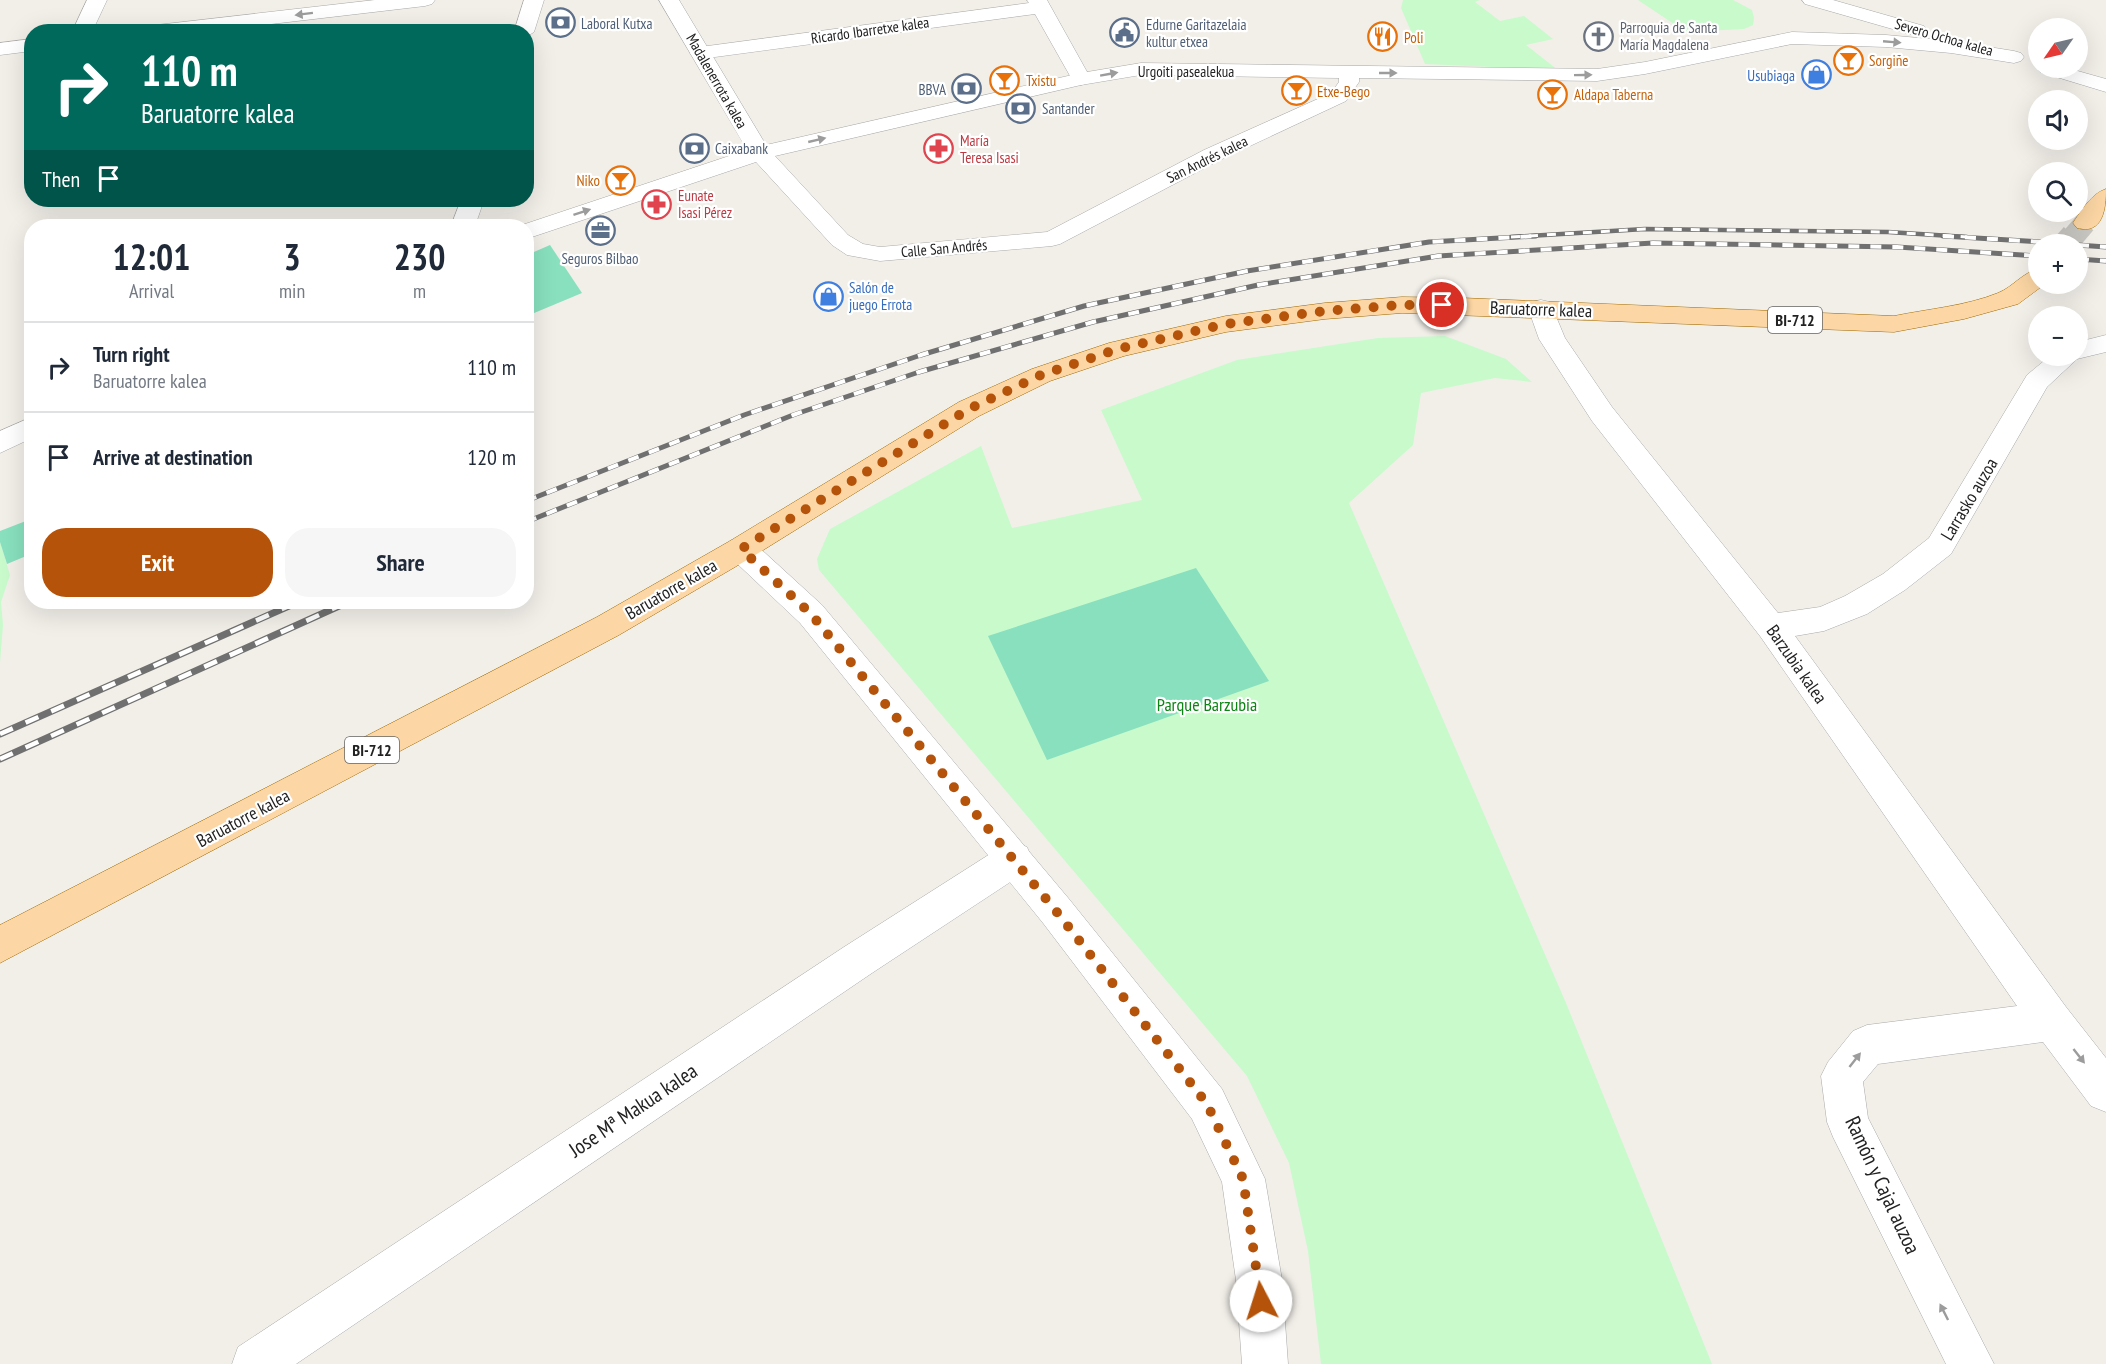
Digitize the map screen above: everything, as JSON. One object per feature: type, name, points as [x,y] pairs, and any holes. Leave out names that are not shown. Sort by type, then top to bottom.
[{"type":"main road","points":[[2085,223],[2106,196]]},
{"type":"main road","name":"Baruatorre kalea","points":[[0,945],[608,626],[741,549],[969,409],[1041,375],[1118,349],[1226,324],[1325,311],[1402,305],[1541,308],[1894,324],[1964,311],[2009,298],[2028,284]]},
{"type":"street","points":[[86,24],[97,0]]},
{"type":"street","points":[[217,24],[425,0]]},
{"type":"street","points":[[526,24],[534,0]]},
{"type":"street","name":"Madalenerrota kalea","points":[[669,0],[760,153],[840,240]]},
{"type":"street","name":"Severo Ochoa kalea","points":[[1812,0],[2014,57]]},
{"type":"street","points":[[1039,4],[1081,79]]},
{"type":"street","name":"Ricardo Ibarretxe kalea","points":[[700,53],[1039,4]]},
{"type":"street","points":[[1847,39],[1862,33],[1866,24],[1852,12]]},
{"type":"street","name":"Severo Ochoa kalea","points":[[1793,30],[1847,39],[1951,47],[2014,57]]},
{"type":"street","name":"Urgoiti pasealekua","points":[[534,229],[760,153],[1081,79],[1141,69],[1597,75],[1645,68],[1793,30]]},
{"type":"street","points":[[0,49],[24,46]]},
{"type":"street","points":[[2014,57],[2028,62]]},
{"type":"street","name":"San Andrés kalea","points":[[1052,239],[1212,155],[1339,97],[1349,82],[1349,73]]},
{"type":"street","points":[[2080,78],[2106,86]]},
{"type":"street","name":"Calle San Andrés","points":[[840,240],[856,250],[880,254],[1052,239]]},
{"type":"street","name":"Barzubia kalea","points":[[1541,308],[1552,339],[1602,414],[1771,627],[2052,1021],[2106,1091]]},
{"type":"street","points":[[2088,346],[2106,343]]},
{"type":"street","name":"Larrasko auzoa","points":[[1771,627],[1824,619],[1856,605],[1894,582],[1940,546],[2037,381],[2054,366]]},
{"type":"street","points":[[0,443],[24,430]]},
{"type":"street","points":[[741,549],[811,614],[1014,859],[1207,1104],[1243,1179],[1259,1280],[1265,1364]]},
{"type":"street","name":"Jose Mª Makua kalea","points":[[255,1364],[858,960],[1014,859]]},
{"type":"street","name":"Ramón y Cajal auzoa","points":[[1971,1364],[1848,1122],[1842,1076],[1867,1045],[2052,1021]]},
{"type":"green space","points":[[1403,0],[1480,0],[1475,2],[1500,21],[1524,16],[1553,39],[1526,45],[1558,70],[1425,64],[1401,8]]},
{"type":"green space","points":[[1638,0],[1733,0],[1752,10],[1753,25],[1744,29],[1686,32]]},
{"type":"green space","points":[[550,245],[582,293],[534,313],[534,252]]},
{"type":"green space","name":"Parque Barzubia","points":[[1445,336],[1506,359],[1532,382],[1495,378],[1421,393],[1413,445],[1349,503],[1566,1003],[1712,1364],[1321,1364],[1308,1251],[1289,1163],[1247,1076],[819,570],[817,559],[830,529],[981,446],[1012,528],[1142,500],[1101,410],[1237,360],[1378,338]]},
{"type":"green space","points":[[24,522],[24,557],[7,564],[0,542],[0,531]]},
{"type":"green space","points":[[0,542],[10,575],[1,602],[3,625],[0,663]]},
{"type":"green space","points":[[1196,568],[1269,681],[1047,760],[988,636]]},
{"type":"tunnel","points":[[2076,234],[2085,223]]},
{"type":"railway","points":[[1511,237],[1645,229],[1888,232],[1967,237]]},
{"type":"railway","points":[[534,498],[744,415],[921,355],[1084,306],[1247,271],[1429,242],[1536,236]]},
{"type":"railway","points":[[1943,236],[2028,241]]},
{"type":"railway","points":[[534,519],[793,415],[919,372],[1093,322],[1258,285],[1438,256],[1653,243],[1897,247],[2028,255]]},
{"type":"railway","points":[[2088,246],[2106,247]]},
{"type":"railway","points":[[2088,260],[2106,261]]},
{"type":"railway","points":[[0,734],[282,609]]},
{"type":"railway","points":[[0,759],[332,609]]},
{"type":"place","name":"Laboral Kutxa","points":[[560,23]]},
{"type":"place","name":"Edurne Garitazelaia kultur etxea","points":[[1125,33]]},
{"type":"place","name":"Parroquia de Santa María Magdalena","points":[[1599,36]]},
{"type":"place","name":"Poli","points":[[1383,37]]},
{"type":"place","name":"Sorgiñe","points":[[1848,60]]},
{"type":"place","name":"Usubiaga","points":[[1816,75]]},
{"type":"place","name":"Txistu","points":[[1005,80]]},
{"type":"place","name":"BBVA","points":[[967,89]]},
{"type":"place","name":"Etxe-Bego","points":[[1296,91]]},
{"type":"place","name":"Aldapa Taberna","points":[[1553,94]]},
{"type":"place","name":"Santander","points":[[1021,108]]},
{"type":"place","name":"Caixabank","points":[[694,148]]},
{"type":"place","name":"María Teresa Isasi","points":[[939,149]]},
{"type":"place","name":"Niko","points":[[621,180]]},
{"type":"place","name":"Eunate Isasi Pérez","points":[[657,204]]},
{"type":"place","name":"Seguros Bilbao","points":[[600,231]]},
{"type":"place","name":"Salón de juego Errota","points":[[828,296]]},
{"type":"route","points":[[1261,1301],[1243,1179],[1207,1104],[1056,911],[811,614],[741,549],[969,409],[1041,375],[1118,349],[1226,324],[1325,311],[1402,305],[1442,305]]}]
